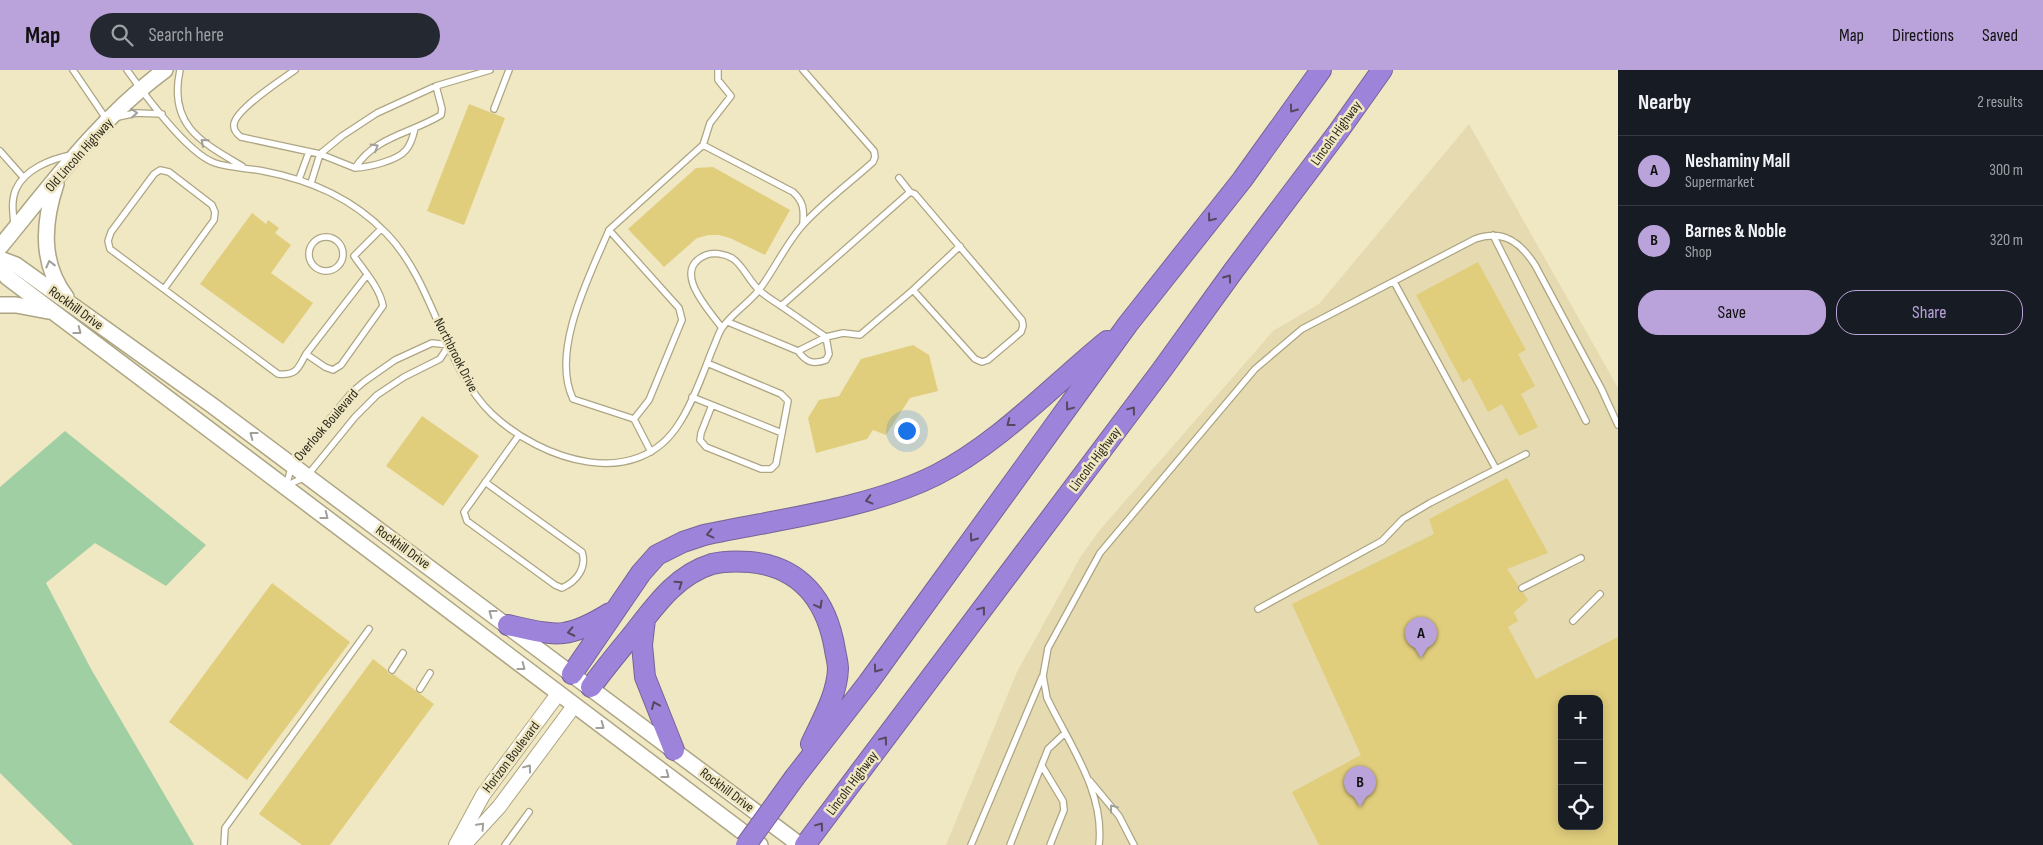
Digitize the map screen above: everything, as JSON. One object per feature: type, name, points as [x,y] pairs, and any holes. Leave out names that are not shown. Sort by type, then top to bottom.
[{"type":"highway","points":[[746,845],[868,683],[1128,324],[1242,180],[1321,70]]},
{"type":"highway","name":"Lincoln Highway","points":[[805,845],[1161,371],[1382,70]]},
{"type":"highway","points":[[572,674],[641,573],[657,556],[683,542],[704,535],[869,500],[903,489],[937,474],[988,441],[1128,324]]},
{"type":"highway","points":[[590,687],[666,593],[681,582],[711,564],[728,562],[759,563],[776,567],[810,590],[818,602],[830,627],[838,668],[829,705],[796,777]]},
{"type":"highway","points":[[508,625],[542,632],[565,634],[588,626],[614,611]]},
{"type":"highway","points":[[645,618],[642,645],[644,677],[674,750]]},
{"type":"main road","name":"Old Lincoln Highway","points":[[0,247],[108,121],[165,70]]},
{"type":"main road","points":[[59,176],[48,216],[46,247],[53,278],[73,306]]},
{"type":"main road","name":"Rockhill Drive","points":[[0,259],[16,264],[292,465],[800,845]]},
{"type":"main road","name":"Rockhill Drive","points":[[0,268],[7,277],[53,312],[760,845]]},
{"type":"main road","points":[[0,305],[31,307],[53,312]]},
{"type":"main road","name":"Horizon Boulevard","points":[[558,694],[572,674]]},
{"type":"main road","name":"Horizon Boulevard","points":[[574,706],[590,687]]},
{"type":"street","name":"Horizon Boulevard","points":[[456,845],[483,795],[558,694]]},
{"type":"street","name":"Horizon Boulevard","points":[[464,845],[499,807],[574,706]]},
{"type":"lane","points":[[73,70],[108,121],[124,114],[136,112],[162,114]]},
{"type":"lane","name":"Northbrook Drive","points":[[127,70],[141,90],[186,142],[205,158],[216,164],[246,168],[311,183],[341,197],[358,208],[400,250],[412,268],[463,375],[481,402],[492,414],[519,435],[555,452],[593,463],[622,463],[637,459],[662,444],[675,430],[686,413],[722,328]]},
{"type":"lane","name":"Northbrook Drive","points":[[180,70],[177,100],[186,125],[211,148],[246,168]]},
{"type":"lane","points":[[295,70],[260,95],[237,117],[234,126],[241,138],[320,154],[355,168],[372,166],[405,152],[412,142],[415,128]]},
{"type":"lane","points":[[311,183],[320,154],[342,136],[377,113],[436,86],[490,70]]},
{"type":"lane","points":[[494,110],[509,70]]},
{"type":"lane","points":[[651,452],[634,419],[573,399],[568,389],[566,377],[571,324],[609,230],[703,145],[710,123],[732,96],[718,80],[718,70]]},
{"type":"lane","points":[[728,322],[798,351],[804,359],[810,362],[818,363],[826,360],[828,345],[826,337],[759,290],[734,259],[727,255],[715,253],[706,255],[698,260],[692,268],[690,277],[693,288],[722,328],[759,290],[803,224],[873,162],[875,157],[874,151],[803,70]]},
{"type":"lane","points":[[355,168],[363,155],[374,147],[441,115],[442,109],[436,86]]},
{"type":"lane","points":[[703,145],[793,192],[800,198],[804,206],[803,224]]},
{"type":"lane","points":[[0,151],[23,177]]},
{"type":"lane","points":[[299,180],[309,152]]},
{"type":"lane","points":[[15,229],[13,207],[15,190],[23,177],[56,158],[78,154]]},
{"type":"lane","points":[[164,289],[214,220],[215,212],[212,205],[168,172],[160,170],[154,174],[111,232],[108,241],[110,249],[278,374],[288,375],[295,373],[306,354],[366,275]]},
{"type":"lane","points":[[900,178],[910,192],[916,194],[1022,320],[1023,326],[1020,332],[988,360],[982,362],[976,359],[913,290]]},
{"type":"lane","points":[[781,306],[910,192]]},
{"type":"lane","points":[[354,256],[381,229]]},
{"type":"lane","points":[[609,230],[679,308],[682,320],[649,400],[634,419]]},
{"type":"lane","points":[[1493,235],[1586,421]]},
{"type":"lane","points":[[971,845],[1043,676],[1048,648],[1100,553],[1255,368],[1302,328],[1475,239],[1493,235],[1511,240],[1524,249],[1530,257],[1601,388],[1618,425]]},
{"type":"lane","points":[[320,237],[332,238],[340,244],[342,251],[343,259],[338,266],[330,271],[321,272],[316,269],[309,258],[313,241],[320,237]]},
{"type":"lane","points":[[798,351],[826,337],[843,333],[860,335],[913,290],[960,246]]},
{"type":"lane","points":[[306,354],[333,370],[341,365],[380,313],[383,306],[382,297],[354,256],[342,251]]},
{"type":"lane","points":[[1394,282],[1496,469]]},
{"type":"lane","name":"Overlook Boulevard","points":[[432,342],[449,345],[440,360],[404,376],[366,406],[307,476],[286,486],[292,465],[341,404],[365,381],[395,360],[432,342]]},
{"type":"lane","points":[[707,363],[781,394],[788,402],[776,464],[771,469],[761,469],[706,447],[700,440],[700,433],[712,405]]},
{"type":"lane","points":[[692,397],[782,433]]},
{"type":"lane","points":[[485,482],[582,552],[583,567],[571,584],[562,588],[555,585],[467,521],[464,512],[485,482],[519,435]]},
{"type":"lane","points":[[1258,609],[1382,541],[1403,519],[1430,503],[1526,454]]},
{"type":"lane","points":[[1522,588],[1581,558]]},
{"type":"lane","points":[[1573,621],[1600,594]]},
{"type":"lane","points":[[224,845],[225,828],[369,629]]},
{"type":"lane","points":[[392,670],[403,653]]},
{"type":"lane","points":[[420,689],[430,673]]},
{"type":"lane","points":[[1043,676],[1047,698],[1086,775],[1096,803],[1099,845]]},
{"type":"lane","points":[[1010,845],[1048,749],[1065,733]]},
{"type":"lane","points":[[1042,766],[1063,801],[1064,810],[1050,845]]},
{"type":"lane","points":[[1086,775],[1118,816],[1134,845]]},
{"type":"lane","points":[[507,844],[529,812]]},
{"type":"shaded area","points":[[1469,124],[1618,388],[1618,845],[946,845],[1017,672],[1081,556],[1099,531],[1273,331],[1319,304]]},
{"type":"green space","points":[[65,431],[206,545],[166,586],[95,543],[46,583],[91,669],[194,845],[73,845],[0,773],[0,487]]},
{"type":"building","points":[[469,104],[505,118],[464,225],[427,211]]},
{"type":"building","points":[[713,167],[790,210],[765,255],[730,238],[709,235],[697,238],[664,267],[628,229],[696,168]]},
{"type":"building","points":[[252,213],[266,224],[268,220],[279,228],[275,233],[291,245],[271,273],[313,303],[283,344],[200,284]]},
{"type":"building","points":[[1478,262],[1526,350],[1518,354],[1535,386],[1521,394],[1538,427],[1519,436],[1502,404],[1488,412],[1470,378],[1463,383],[1416,295]]},
{"type":"building","points":[[913,345],[929,355],[938,391],[910,398],[886,435],[873,430],[867,439],[816,453],[808,418],[819,400],[839,396],[861,359]]},
{"type":"building","points":[[422,416],[479,456],[443,506],[386,466]]},
{"type":"building","points":[[1507,478],[1548,553],[1507,569],[1518,585],[1518,591],[1523,592],[1528,600],[1514,612],[1518,621],[1508,627],[1536,679],[1618,637],[1618,845],[1319,845],[1292,792],[1361,755],[1292,604],[1434,534],[1429,519]]},
{"type":"building","points":[[272,583],[350,642],[247,780],[169,722]]},
{"type":"building","points":[[373,659],[387,670],[389,674],[393,674],[434,704],[330,845],[302,845],[259,814]]},
{"type":"place","name":"Neshaminy Mall","points":[[1421,658]]},
{"type":"place","name":"Barnes & Noble","points":[[1360,807]]}]
